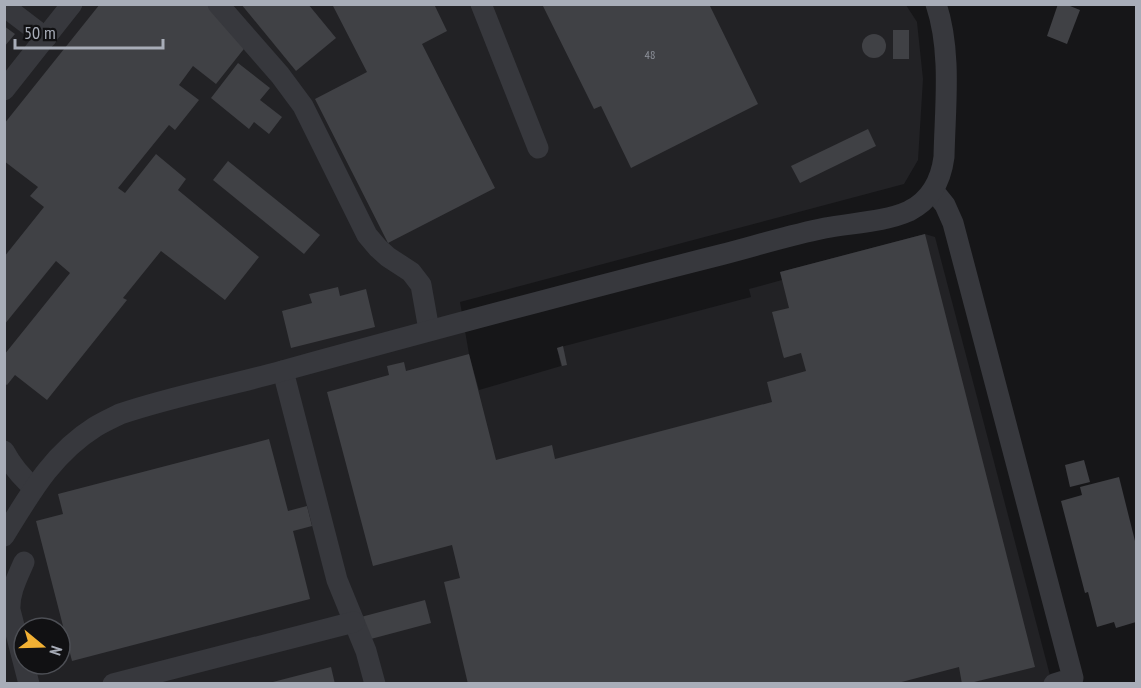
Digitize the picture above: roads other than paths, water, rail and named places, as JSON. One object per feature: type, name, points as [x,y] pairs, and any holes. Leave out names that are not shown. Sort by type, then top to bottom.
[{"type":"street","points":[[4,90],[72,4]]},
{"type":"street","points":[[218,4],[280,75],[303,106],[367,235],[388,257],[411,272],[421,285],[429,330]]},
{"type":"street","points":[[481,4],[538,148]]},
{"type":"street","points":[[4,536],[46,471],[70,446],[98,425],[120,414],[429,330],[807,232],[901,214],[919,205],[939,181],[943,169],[946,62],[944,34],[936,4]]},
{"type":"street","points":[[4,6],[46,38]]},
{"type":"street","points":[[933,190],[945,205],[954,223],[1067,682]]},
{"type":"street","points":[[283,371],[337,580],[366,651],[375,684]]},
{"type":"street","points":[[4,451],[21,477],[34,488]]},
{"type":"street","points":[[24,562],[9,600],[29,684]]},
{"type":"street","points":[[113,684],[354,622]]}]
